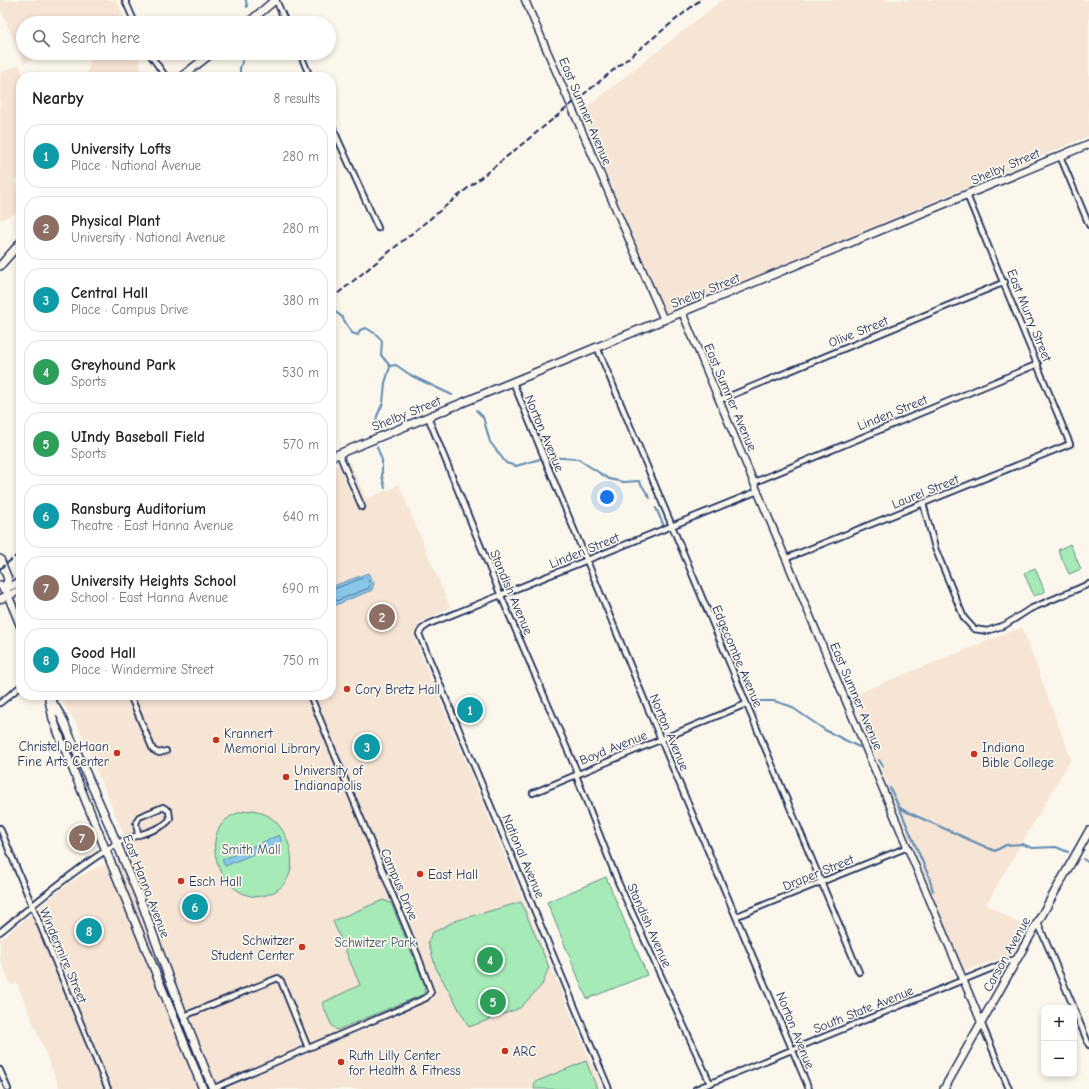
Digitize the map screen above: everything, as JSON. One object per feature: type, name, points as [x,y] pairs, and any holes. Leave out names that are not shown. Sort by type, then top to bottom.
[{"type":"main road","points":[[256,16],[275,0]]},
{"type":"main road","points":[[187,72],[203,60]]},
{"type":"main road","name":"Shelby Street","points":[[336,455],[1089,144]]},
{"type":"main road","points":[[0,266],[16,248]]},
{"type":"main road","points":[[0,559],[8,579],[2,588]]},
{"type":"main road","points":[[2,588],[16,584]]},
{"type":"main road","points":[[2,588],[8,596],[16,615]]},
{"type":"main road","points":[[0,599],[16,592]]},
{"type":"main road","name":"East Hanna Avenue","points":[[49,700],[58,733],[112,847],[143,906],[213,1089]]},
{"type":"main road","name":"East Hanna Avenue","points":[[50,700],[60,716],[112,847],[203,1089]]},
{"type":"main road","name":"Carson Avenue","points":[[944,1089],[1089,831]]},
{"type":"street","points":[[125,0],[132,16]]},
{"type":"street","points":[[275,0],[283,16]]},
{"type":"street","name":"East Sumner Avenue","points":[[526,0],[664,320]]},
{"type":"street","points":[[154,60],[162,72]]},
{"type":"street","points":[[303,60],[308,72]]},
{"type":"street","points":[[336,135],[378,228]]},
{"type":"street","points":[[1060,156],[1089,225]]},
{"type":"street","name":"East Murry Street","points":[[967,195],[1005,282],[1070,444]]},
{"type":"street","name":"Olive Street","points":[[720,400],[1005,282]]},
{"type":"street","name":"East Sumner Avenue","points":[[682,312],[787,558],[1009,1089]]},
{"type":"street","name":"Edgecombe Avenue","points":[[597,347],[859,972]]},
{"type":"street","name":"Linden Street","points":[[755,482],[1038,364]]},
{"type":"street","name":"Norton Avenue","points":[[513,382],[661,740],[737,916],[809,1089]]},
{"type":"street","name":"Standish Avenue","points":[[428,417],[501,596],[577,774],[618,882],[710,1083]]},
{"type":"street","name":"Laurel Street","points":[[787,558],[1070,444]]},
{"type":"street","points":[[339,454],[362,507]]},
{"type":"street","name":"Linden Street","points":[[420,631],[429,624],[758,491]]},
{"type":"street","points":[[923,503],[934,545],[964,618],[970,626],[980,631],[992,630],[1014,621],[1035,607],[1089,584]]},
{"type":"street","name":"National Avenue","points":[[420,631],[420,642],[609,1089]]},
{"type":"street","points":[[0,703],[16,690]]},
{"type":"street","points":[[132,700],[153,750],[159,753],[166,751]]},
{"type":"street","name":"Campus Drive","points":[[213,1089],[426,998],[431,992],[418,956],[312,700]]},
{"type":"street","name":"Boyd Avenue","points":[[533,793],[746,704]]},
{"type":"street","points":[[0,932],[32,906],[112,847],[138,834],[144,833],[168,822],[171,817],[170,811],[163,807],[140,816],[136,822],[138,834]]},
{"type":"street","name":"Windermire Street","points":[[0,828],[108,1089]]},
{"type":"street","name":"Draper Street","points":[[737,916],[908,847]]},
{"type":"street","points":[[1038,923],[1073,1005]]},
{"type":"street","name":"South State Avenue","points":[[696,1089],[1017,958]]},
{"type":"street","points":[[184,1016],[278,978],[281,981],[308,1048]]},
{"type":"street","points":[[1077,1015],[1089,1045]]},
{"type":"street","points":[[1083,1030],[1089,1027]]},
{"type":"street","points":[[0,1070],[8,1089]]},
{"type":"shaded area","points":[[0,0],[116,0],[123,16],[16,16],[16,45],[0,8]]},
{"type":"shaded area","points":[[722,0],[1089,0],[1089,136],[670,312],[664,311],[581,112]]},
{"type":"shaded area","points":[[23,60],[31,60],[24,63]]},
{"type":"shaded area","points":[[91,60],[139,60],[141,72],[87,72]]},
{"type":"shaded area","points":[[19,65],[22,72],[16,72],[16,179],[14,180],[16,185],[16,213],[0,220],[0,73]]},
{"type":"shaded area","name":"University of Indianapolis","points":[[350,461],[366,499],[399,485],[450,607],[418,624],[414,638],[602,1089],[60,1089],[17,983],[11,985],[0,959],[0,940],[69,883],[88,872],[132,854],[79,728],[62,700],[336,700],[336,467]]},
{"type":"shaded area","points":[[1022,627],[1071,759],[986,904],[1026,928],[1014,955],[964,970],[851,696]]},
{"type":"green space","points":[[1070,544],[1081,569],[1069,574],[1058,550]]},
{"type":"green space","points":[[1035,568],[1045,592],[1034,596],[1024,573]]},
{"type":"green space","name":"Smith Mall","points":[[254,810],[265,814],[275,821],[286,837],[290,847],[291,857],[289,875],[284,883],[277,890],[258,896],[241,892],[227,881],[218,864],[215,846],[219,829],[231,816]]},
{"type":"green space","points":[[606,877],[647,975],[587,999],[547,902]]},
{"type":"green space","name":"Schwitzer Park","points":[[383,900],[391,903],[425,985],[424,994],[337,1030],[332,1026],[322,1003],[360,985],[333,921]]},
{"type":"green space","points":[[521,902],[549,967],[542,985],[520,1008],[469,1027],[436,968],[428,942],[432,933],[455,921]]},
{"type":"green space","points":[[586,1061],[597,1089],[534,1089],[535,1082]]},
{"type":"water","points":[[368,573],[374,583],[372,590],[336,605],[336,585]]},
{"type":"water","points":[[279,835],[282,842],[225,866],[222,860]]},
{"type":"waterway","points":[[246,0],[247,7]]},
{"type":"waterway","points":[[240,72],[243,60]]},
{"type":"waterway","points":[[336,312],[342,317],[352,333],[358,335],[360,330],[366,328],[376,334],[382,341],[381,355],[390,366]]},
{"type":"waterway","points":[[390,366],[396,365],[412,376],[452,395]]},
{"type":"waterway","points":[[375,431],[377,416],[383,403],[385,383],[390,367]]},
{"type":"waterway","points":[[476,410],[483,417],[490,442],[506,463],[516,466],[540,459]]},
{"type":"waterway","points":[[377,447],[382,460],[382,476],[385,488]]},
{"type":"waterway","points":[[548,457],[578,459],[609,479],[624,482],[639,481],[650,498]]},
{"type":"waterway","points":[[656,508],[663,524]]},
{"type":"waterway","points":[[755,701],[774,701],[790,706],[825,730],[859,747]]},
{"type":"waterway","points":[[879,760],[883,766]]},
{"type":"waterway","points":[[890,788],[899,807],[905,811],[995,851],[1006,845],[1022,844],[1032,848],[1056,847],[1068,852]]},
{"type":"waterway","points":[[899,807],[929,877],[933,891]]},
{"type":"waterway","points":[[1083,859],[1089,863]]},
{"type":"railway","points":[[336,295],[700,0]]},
{"type":"railway","points":[[0,569],[16,556]]},
{"type":"place","name":"Physical Plant","points":[[382,617]]},
{"type":"place","name":"Cory Bretz Hall","points":[[347,689]]},
{"type":"place","name":"University Lofts","points":[[470,710]]},
{"type":"place","name":"Krannert Memorial Library","points":[[216,740]]},
{"type":"place","name":"Central Hall","points":[[367,747]]},
{"type":"place","name":"Christel DeHaan Fine Arts Center","points":[[117,753]]},
{"type":"place","name":"Indiana Bible College","points":[[974,754]]},
{"type":"place","name":"University of Indianapolis","points":[[286,777]]},
{"type":"place","name":"University Heights School","points":[[82,838]]},
{"type":"place","name":"East Hall","points":[[420,874]]},
{"type":"place","name":"Esch Hall","points":[[181,881]]},
{"type":"place","name":"Ransburg Auditorium","points":[[195,907]]},
{"type":"place","name":"Good Hall","points":[[89,931]]},
{"type":"place","name":"Schwitzer Student Center","points":[[302,947]]},
{"type":"place","name":"Greyhound Park","points":[[490,960]]},
{"type":"place","name":"UIndy Baseball Field","points":[[493,1002]]},
{"type":"place","name":"ARC","points":[[505,1051]]},
{"type":"place","name":"Ruth Lilly Center for Health & Fitness","points":[[341,1062]]}]
